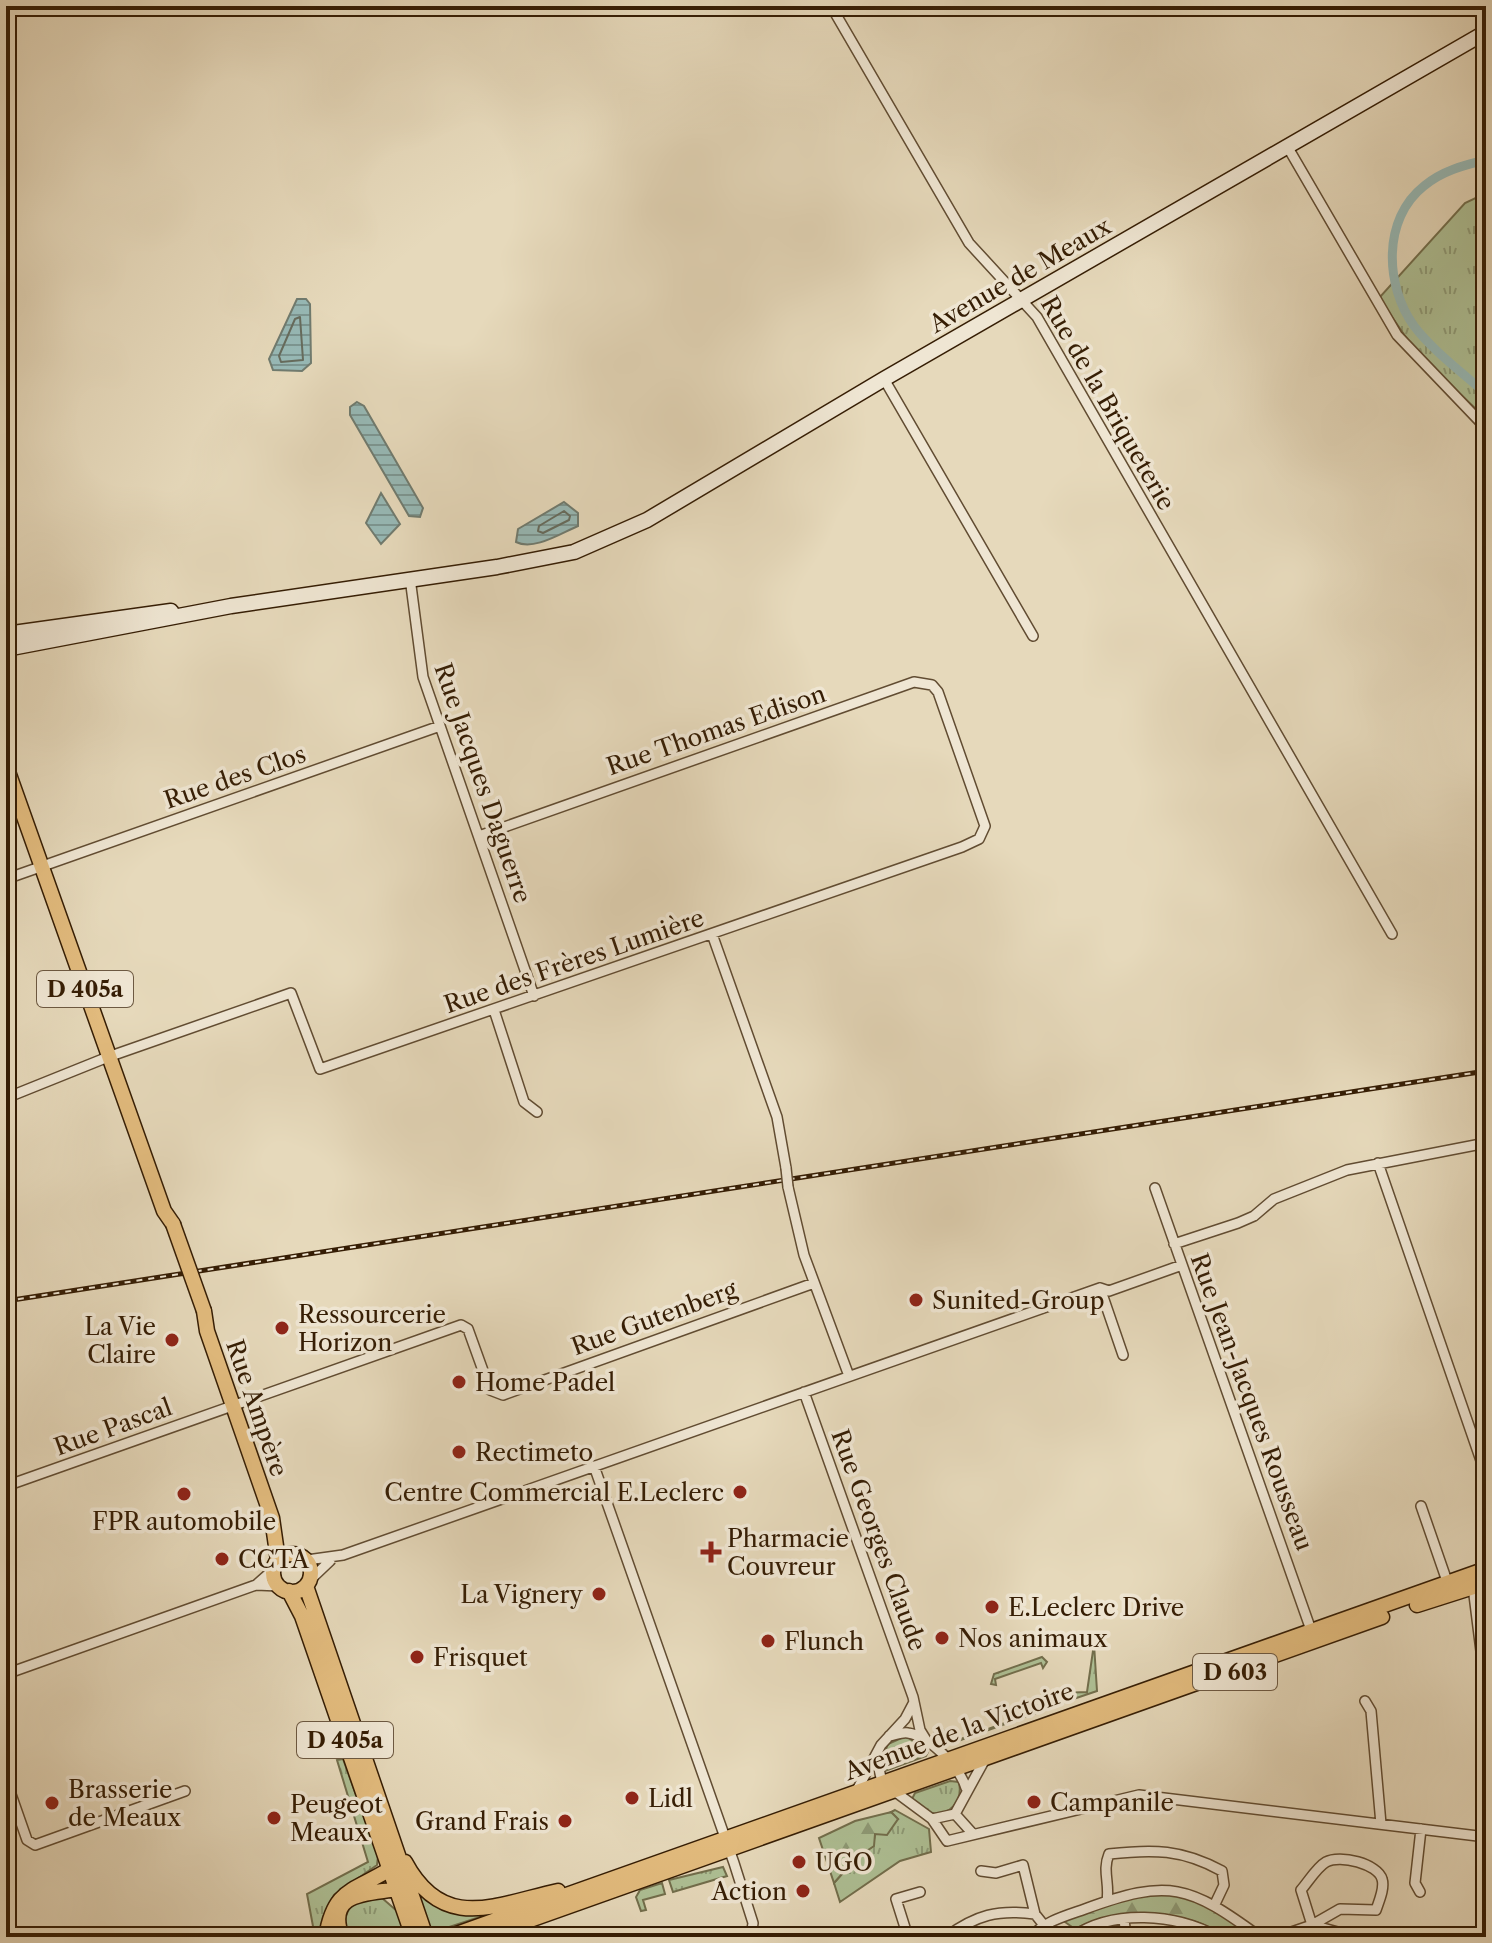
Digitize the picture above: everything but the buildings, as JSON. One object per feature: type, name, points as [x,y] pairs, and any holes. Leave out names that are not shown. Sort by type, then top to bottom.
[{"type":"main road","name":"D 405a","points":[[6,766],[108,1057]]},
{"type":"main road","name":"Rue Ampère","points":[[108,1057],[272,1518],[276,1564],[284,1589]]},
{"type":"main road","name":"Rue Ampère","points":[[272,1518],[301,1557]]},
{"type":"main road","points":[[276,1564],[301,1557],[311,1570],[308,1583],[284,1589]]},
{"type":"main road","name":"Avenue de la Victoire","points":[[482,1937],[634,1884],[857,1790],[1486,1569]]},
{"type":"main road","name":"D 405a","points":[[308,1583],[426,1937]]},
{"type":"main road","name":"Avenue de la Victoire","points":[[449,1937],[614,1879],[895,1793],[1119,1710],[1480,1585]]},
{"type":"main road","name":"D 405a","points":[[284,1589],[302,1616],[413,1937]]},
{"type":"main road","points":[[395,1845],[432,1897],[465,1911],[588,1881],[614,1879]]},
{"type":"main road","points":[[326,1937],[335,1904],[345,1892],[390,1869]]},
{"type":"main road","points":[[342,1937],[339,1922],[349,1900],[363,1892],[397,1889]]},
{"type":"street","name":"Rue de la Briqueterie","points":[[831,6],[969,243],[1023,298],[1392,934]]},
{"type":"street","name":"Avenue de Meaux","points":[[231,606],[574,552],[647,520],[1023,298],[1486,32]]},
{"type":"street","points":[[1287,146],[1397,335],[1486,428]]},
{"type":"street","points":[[884,379],[1033,636]]},
{"type":"street","name":"Rue Jacques Daguerre","points":[[410,578],[423,677],[534,996]]},
{"type":"street","points":[[6,634],[231,606]]},
{"type":"street","points":[[6,649],[231,606]]},
{"type":"street","name":"Rue Thomas Edison","points":[[479,836],[914,682],[932,685],[948,718]]},
{"type":"street","name":"Rue des Frères Lumière","points":[[108,1057],[291,993],[320,1069],[979,839],[985,826],[948,718]]},
{"type":"street","name":"Rue des Clos","points":[[6,879],[440,726]]},
{"type":"street","points":[[712,934],[777,1117],[788,1187],[814,1283],[849,1376]]},
{"type":"street","points":[[494,1010],[524,1102],[537,1112]]},
{"type":"street","points":[[6,1098],[108,1057]]},
{"type":"street","points":[[1174,1244],[1254,1216],[1274,1199],[1316,1181],[1378,1163],[1486,1143]]},
{"type":"street","points":[[1378,1163],[1486,1475]]},
{"type":"street","name":"Rue Jean-Jacques Rousseau","points":[[1155,1188],[1311,1630]]},
{"type":"street","points":[[308,1583],[320,1567],[343,1555],[1100,1288],[1109,1291],[1182,1265]]},
{"type":"street","name":"Rue Gutenberg","points":[[233,1406],[461,1325],[468,1329],[490,1390],[503,1395],[814,1283]]},
{"type":"street","points":[[1100,1288],[1123,1355]]},
{"type":"street","name":"Rue Georges Claude","points":[[804,1392],[914,1702],[920,1730],[928,1743]]},
{"type":"street","name":"Rue Pascal","points":[[6,1486],[233,1406]]},
{"type":"street","points":[[594,1466],[727,1844],[753,1923],[751,1937]]},
{"type":"street","points":[[1421,1506],[1448,1584]]},
{"type":"street","points":[[301,1557],[343,1555]]},
{"type":"street","points":[[6,1674],[256,1585],[276,1564]]},
{"type":"street","points":[[256,1585],[284,1589]]},
{"type":"street","points":[[1480,1585],[1486,1691]]},
{"type":"street","points":[[1365,1701],[1371,1711],[1381,1824]]},
{"type":"street","points":[[857,1790],[876,1756],[905,1719],[914,1702]]},
{"type":"street","points":[[889,1736],[910,1733],[928,1743],[957,1770],[966,1788]]},
{"type":"street","points":[[876,1756],[882,1782],[932,1819],[947,1841],[1139,1795],[1486,1837]]},
{"type":"street","points":[[932,1819],[955,1814],[965,1798],[966,1788],[984,1761]]},
{"type":"street","points":[[6,1780],[27,1840],[35,1845],[185,1791]]},
{"type":"street","points":[[955,1814],[973,1834]]},
{"type":"street","points":[[1420,1892],[1415,1883],[1421,1829]]},
{"type":"street","points":[[1107,1901],[1109,1890],[1103,1868],[1109,1854],[1160,1851],[1194,1856],[1222,1871],[1224,1885],[1215,1904]]},
{"type":"street","points":[[1277,1937],[1312,1925],[1340,1909],[1381,1913],[1382,1875],[1374,1867],[1338,1859],[1325,1862],[1301,1890],[1312,1925]]},
{"type":"street","points":[[981,1871],[996,1873],[1023,1865],[1035,1914],[1043,1924]]},
{"type":"street","points":[[1031,1937],[1043,1924],[1056,1919],[1107,1901],[1166,1889],[1185,1891],[1215,1904],[1260,1937]]},
{"type":"street","points":[[908,1937],[896,1899],[920,1892]]},
{"type":"street","points":[[946,1937],[966,1922],[997,1911],[1035,1914]]},
{"type":"street","points":[[1056,1919],[1070,1937],[1099,1922],[1124,1919],[1167,1921],[1218,1937]]},
{"type":"street","points":[[1124,1919],[1126,1937]]},
{"type":"street","points":[[1312,1925],[1356,1937]]},
{"type":"green space","points":[[1486,193],[1486,411],[1480,413],[1416,352],[1379,298],[1465,203]]},
{"type":"green space","points":[[1094,1644],[1097,1691],[1044,1709],[1046,1699],[1061,1693],[1087,1692]]},
{"type":"green space","points":[[1042,1657],[1047,1662],[1043,1668],[1041,1663],[995,1679],[996,1685],[991,1684],[994,1674]]},
{"type":"green space","points":[[1030,1704],[1037,1705],[1039,1712],[958,1741],[944,1741],[934,1734],[936,1727],[941,1727],[950,1739],[958,1740],[1032,1713]]},
{"type":"green space","points":[[906,1736],[928,1752],[926,1756],[885,1771],[881,1761],[888,1744]]},
{"type":"green space","points":[[343,1759],[378,1856],[377,1865],[334,1895],[323,1917],[320,1937],[315,1937],[307,1894],[368,1862],[337,1760]]},
{"type":"green space","points":[[950,1781],[959,1782],[960,1789],[957,1801],[949,1810],[930,1813],[912,1799],[915,1793]]},
{"type":"green space","points":[[895,1810],[929,1829],[931,1852],[900,1861],[840,1902],[834,1883],[855,1859],[873,1846],[875,1834],[898,1819],[891,1812]]},
{"type":"green space","points":[[891,1812],[898,1819],[887,1835],[875,1834],[874,1846],[855,1859],[834,1883],[819,1838],[855,1821]]},
{"type":"green space","points":[[723,1867],[727,1876],[673,1892],[669,1880]]},
{"type":"green space","points":[[662,1883],[665,1894],[643,1900],[646,1910],[641,1911],[636,1897],[640,1890]]},
{"type":"green space","points":[[414,1884],[441,1906],[465,1912],[525,1902],[431,1933]]},
{"type":"green space","points":[[1155,1891],[1206,1903],[1253,1937],[1228,1934],[1178,1917],[1148,1913],[1103,1918],[1075,1929],[1065,1922],[1067,1917]]},
{"type":"green space","points":[[382,1898],[397,1911],[406,1937],[347,1937],[346,1917],[356,1900]]},
{"type":"water","points":[[297,299],[306,299],[310,304],[311,363],[302,371],[273,370],[269,359]]},
{"type":"water","points":[[357,402],[364,406],[423,508],[420,517],[409,516],[350,415],[350,407]]},
{"type":"water","points":[[381,493],[400,524],[381,544],[366,523]]},
{"type":"water","points":[[564,502],[578,513],[578,526],[539,543],[516,542],[518,529]]},
{"type":"waterway","points":[[1486,160],[1446,172],[1424,186],[1410,200],[1401,216],[1392,253],[1397,292],[1414,326],[1439,353],[1486,394]]},
{"type":"railway","points":[[6,1301],[1486,1071]]},
{"type":"place","name":"Sunited-Group","points":[[916,1300]]},
{"type":"place","name":"Ressourcerie Horizon","points":[[282,1328]]},
{"type":"place","name":"La Vie Claire","points":[[172,1340]]},
{"type":"place","name":"Home Padel","points":[[459,1382]]},
{"type":"place","name":"Rectimeto","points":[[459,1452]]},
{"type":"place","name":"Centre Commercial E.Leclerc","points":[[740,1492]]},
{"type":"place","name":"FPR automobile","points":[[184,1494]]},
{"type":"place","name":"Pharmacie Couvreur","points":[[711,1552]]},
{"type":"place","name":"CCTA","points":[[222,1559]]},
{"type":"place","name":"La Vignery","points":[[599,1594]]},
{"type":"place","name":"E.Leclerc Drive","points":[[992,1607]]},
{"type":"place","name":"Nos animaux","points":[[942,1638]]},
{"type":"place","name":"Flunch","points":[[768,1641]]},
{"type":"place","name":"Frisquet","points":[[417,1657]]},
{"type":"place","name":"Lidl","points":[[632,1798]]},
{"type":"place","name":"Campanile","points":[[1034,1802]]},
{"type":"place","name":"Brasserie de Meaux","points":[[52,1803]]},
{"type":"place","name":"Peugeot Meaux","points":[[274,1818]]},
{"type":"place","name":"Grand Frais","points":[[565,1821]]},
{"type":"place","name":"UGO","points":[[799,1862]]},
{"type":"place","name":"Action","points":[[803,1891]]}]
